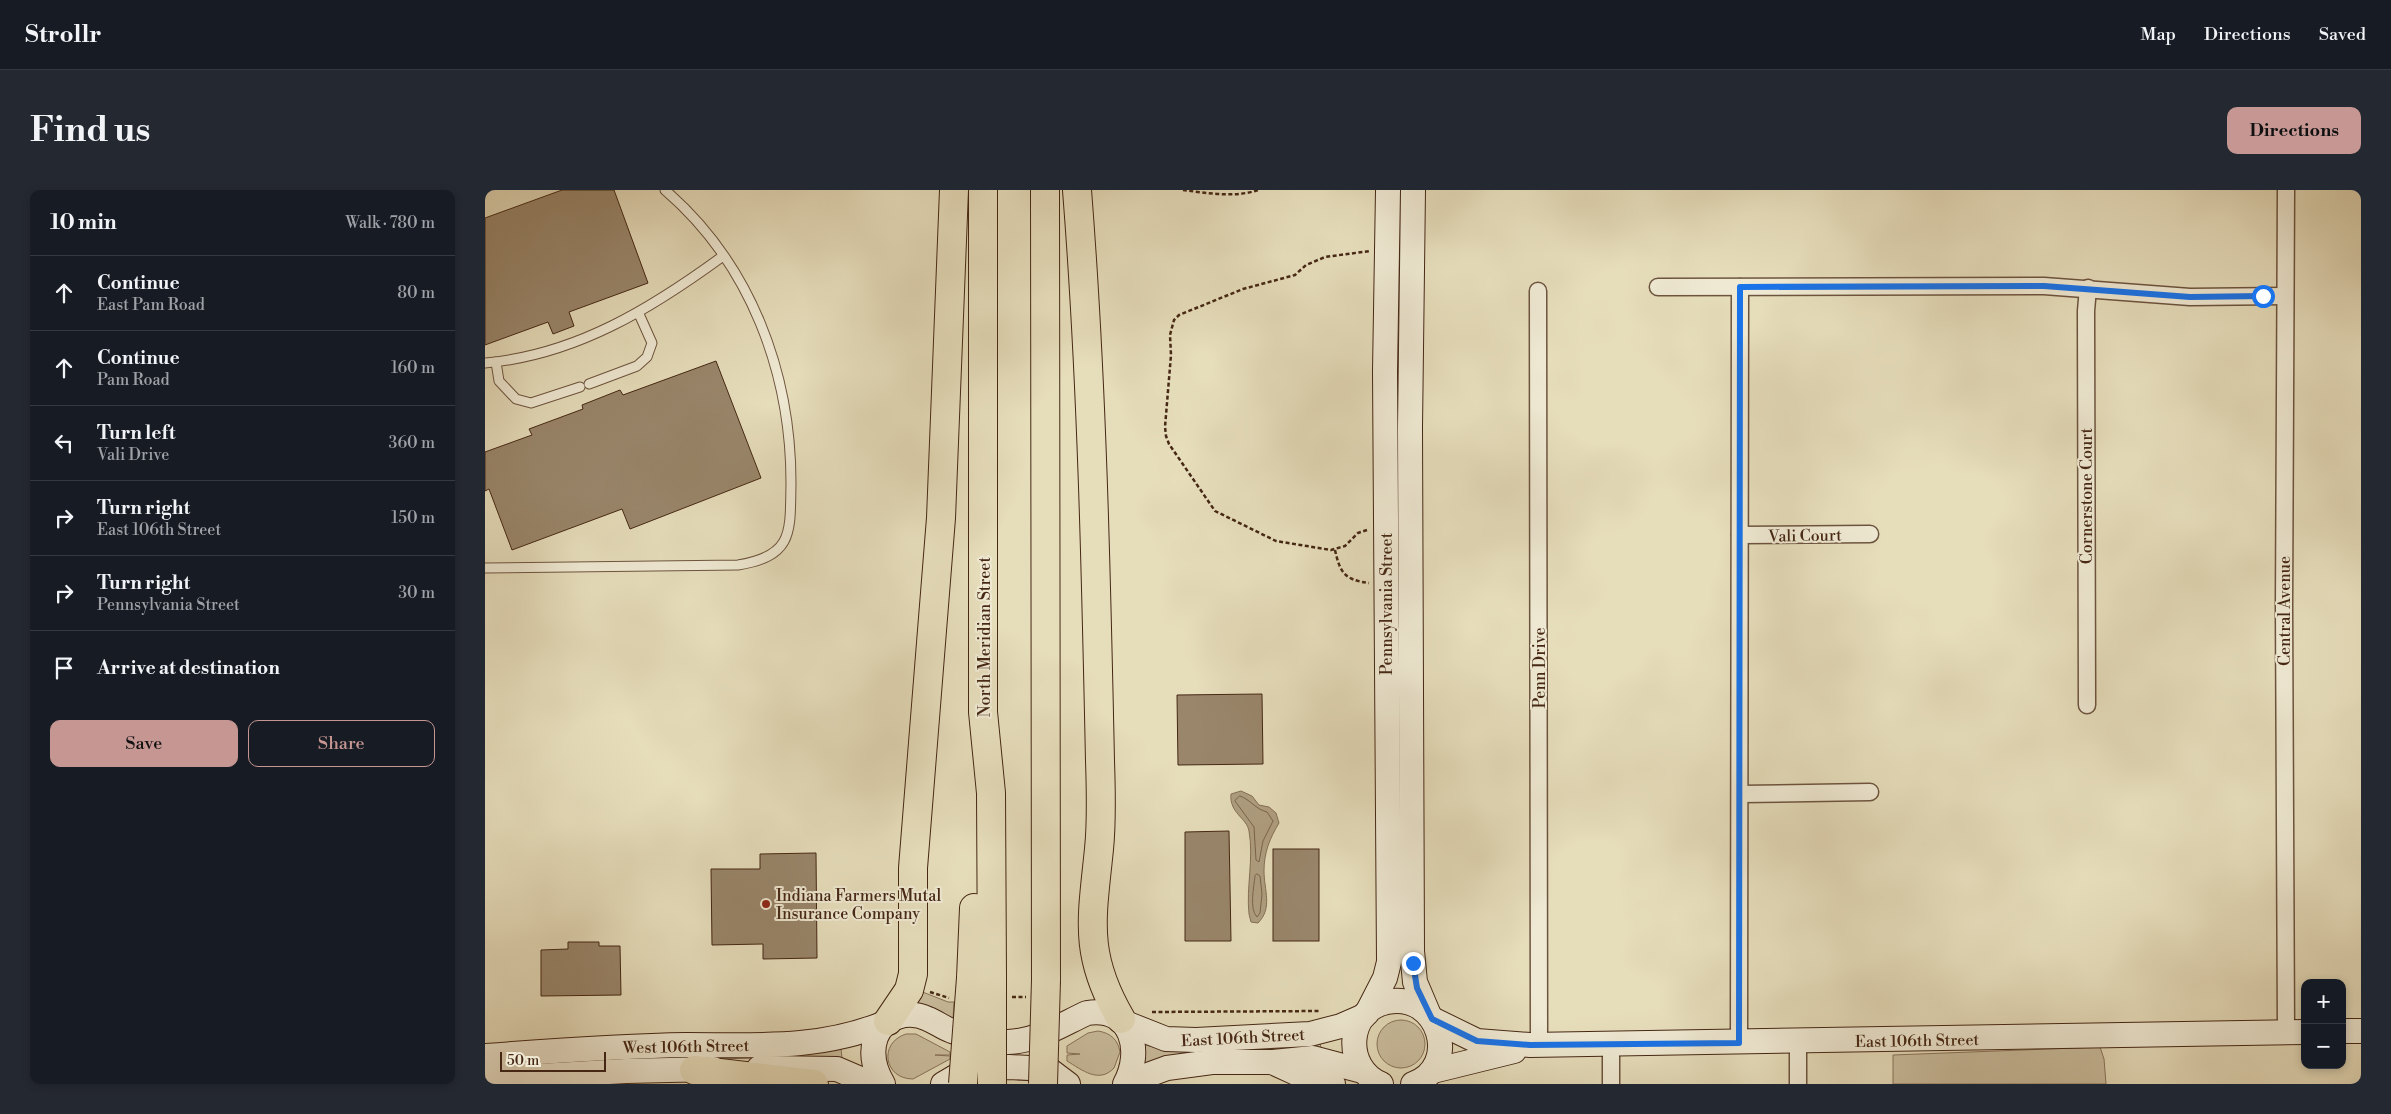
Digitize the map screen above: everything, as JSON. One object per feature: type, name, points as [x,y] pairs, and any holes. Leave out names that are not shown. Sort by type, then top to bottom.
[{"type":"highway","points":[[886,1022],[909,990],[914,968],[913,868],[941,527],[954,190]]},
{"type":"highway","name":"North Meridian Street","points":[[983,190],[983,712],[991,793],[981,978],[992,1084]]},
{"type":"highway","points":[[1043,1084],[1046,980],[1045,190]]},
{"type":"highway","points":[[1077,190],[1087,354],[1100,764],[1099,848],[1092,900],[1091,934],[1101,979],[1122,1020]]},
{"type":"highway","points":[[963,1084],[981,978]]},
{"type":"highway","points":[[694,1070],[814,1084]]},
{"type":"street","name":"Pennsylvania Street","points":[[1368,1078],[1355,1055],[1353,1040],[1357,1026],[1385,978],[1389,962],[1385,372],[1388,190]]},
{"type":"street","name":"Pennsylvania Street","points":[[1413,190],[1411,401],[1413,951],[1415,982],[1439,1033],[1440,1042],[1427,1078]]},
{"type":"street","name":"Central Avenue","points":[[2287,190],[2285,296],[2295,1032]]},
{"type":"street","points":[[1658,288],[2044,286],[2190,297],[2285,296]]},
{"type":"street","points":[[1739,1043],[1741,794],[1740,287]]},
{"type":"street","name":"Cornerstone Court","points":[[2087,705],[2086,312],[2088,288]]},
{"type":"street","name":"Penn Drive","points":[[1534,1045],[1539,291]]},
{"type":"street","name":"Vali Court","points":[[1740,535],[1869,534]]},
{"type":"street","points":[[1741,794],[1869,792]]},
{"type":"street","name":"East 106th Street","points":[[886,1022],[902,1015],[919,1016],[951,1031],[977,1039],[1008,1042],[1040,1036],[1087,1013],[1102,1012],[1166,1039],[1195,1040],[1311,1034],[1341,1026],[1365,1014],[1379,1004],[1395,1001],[1411,1003],[1430,1017],[1477,1041],[1534,1045],[1798,1042],[2295,1032]]},
{"type":"street","points":[[1122,1020],[1130,1036],[1134,1054],[1133,1066],[1125,1084]]},
{"type":"street","name":"West 106th Street","points":[[485,1056],[601,1048],[820,1042],[855,1034],[886,1022]]},
{"type":"street","points":[[883,1084],[875,1069],[873,1053],[878,1032],[886,1022]]},
{"type":"street","points":[[2346,1031],[2361,1031]]},
{"type":"street","points":[[1798,1042],[1798,1084]]},
{"type":"street","points":[[1611,1044],[1611,1084]]},
{"type":"street","name":"East 106th Street","points":[[1427,1078],[1458,1066],[1534,1045]]},
{"type":"street","name":"East 106th Street","points":[[1125,1084],[1167,1068],[1203,1063],[1273,1062],[1313,1058],[1368,1078]]},
{"type":"street","points":[[1273,1062],[1296,1073],[1333,1084]]},
{"type":"street","points":[[943,1084],[969,1070],[1009,1067],[1048,1069],[1069,1084]]},
{"type":"street","name":"West 106th Street","points":[[485,1079],[626,1070],[827,1068],[847,1072],[873,1084]]},
{"type":"lane","points":[[485,568],[738,565],[770,556],[783,545],[790,531],[791,451],[781,382],[773,352],[752,302],[723,256],[696,220],[665,190]]},
{"type":"lane","points":[[485,363],[541,353],[584,338],[639,314],[723,256]]},
{"type":"lane","points":[[496,362],[499,381],[516,399],[531,403],[585,385],[637,366],[647,357],[652,342],[639,314]]},
{"type":"path","points":[[1183,190],[1219,193],[1249,193],[1257,190]]},
{"type":"path","points":[[1371,251],[1325,257],[1306,265],[1295,275],[1243,289],[1179,314],[1171,326],[1171,355],[1165,427],[1169,444],[1215,511],[1276,541],[1335,550],[1345,546],[1358,534],[1371,529]]},
{"type":"path","points":[[1335,550],[1338,562],[1352,581],[1371,584]]},
{"type":"path","points":[[1149,1012],[1328,1011]]},
{"type":"shaded area","points":[[920,991],[948,1002],[954,1002],[953,1019],[932,1007],[915,1003]]},
{"type":"shaded area","points":[[1401,1020],[1410,1022],[1418,1027],[1423,1035],[1425,1044],[1423,1053],[1418,1061],[1410,1066],[1401,1068],[1392,1066],[1384,1061],[1379,1053],[1377,1044],[1379,1035],[1384,1027],[1392,1022]]},
{"type":"shaded area","points":[[1098,1031],[1107,1033],[1113,1038],[1118,1044],[1120,1052],[1114,1068],[1102,1075],[1091,1074],[1067,1061],[1067,1055],[1080,1054],[1067,1053],[1067,1046],[1088,1033]]},
{"type":"shaded area","points":[[906,1034],[916,1034],[950,1052],[950,1055],[935,1055],[950,1056],[950,1059],[913,1079],[903,1077],[891,1067],[888,1060],[888,1052],[891,1045],[897,1039]]},
{"type":"shaded area","points":[[1320,1043],[1321,1048],[1191,1051],[1142,1064],[1141,1044],[1166,1050]]},
{"type":"shaded area","points":[[2100,1047],[2104,1059],[2106,1084],[1893,1084],[1893,1055]]},
{"type":"shaded area","points":[[841,1049],[842,1058],[799,1057],[543,1065],[500,1064],[582,1059],[813,1053]]},
{"type":"water","points":[[1241,791],[1252,796],[1259,805],[1269,807],[1276,813],[1279,823],[1266,851],[1264,871],[1267,898],[1263,917],[1258,923],[1251,922],[1249,914],[1248,894],[1251,852],[1248,826],[1235,811],[1231,801],[1231,794]]},
{"type":"building","points":[[562,190],[614,190],[648,283],[569,312],[574,326],[553,334],[548,322],[485,345],[485,218]]},
{"type":"building","points":[[716,361],[761,478],[630,529],[622,509],[512,550],[489,489],[485,491],[485,452],[532,435],[529,429],[583,409],[582,405],[620,390],[623,395]]},
{"type":"building","points":[[1262,694],[1263,764],[1178,765],[1177,695]]},
{"type":"building","points":[[1229,831],[1231,941],[1185,941],[1185,832]]},
{"type":"building","points":[[1273,849],[1319,849],[1319,941],[1273,941]]},
{"type":"building","points":[[816,853],[817,958],[763,959],[763,944],[712,945],[711,869],[760,869],[760,854]]},
{"type":"building","points":[[568,942],[599,942],[599,946],[620,946],[621,995],[541,996],[541,950],[568,949]]},
{"type":"place","name":"Indiana Farmers Mutal Insurance Company","points":[[766,904]]},
{"type":"route","points":[[1413,963],[1415,982],[1419,995],[1432,1019],[1477,1041],[1530,1045],[1739,1043],[1741,794],[1740,287],[2044,286],[2088,288],[2164,296],[2263,296]]}]
